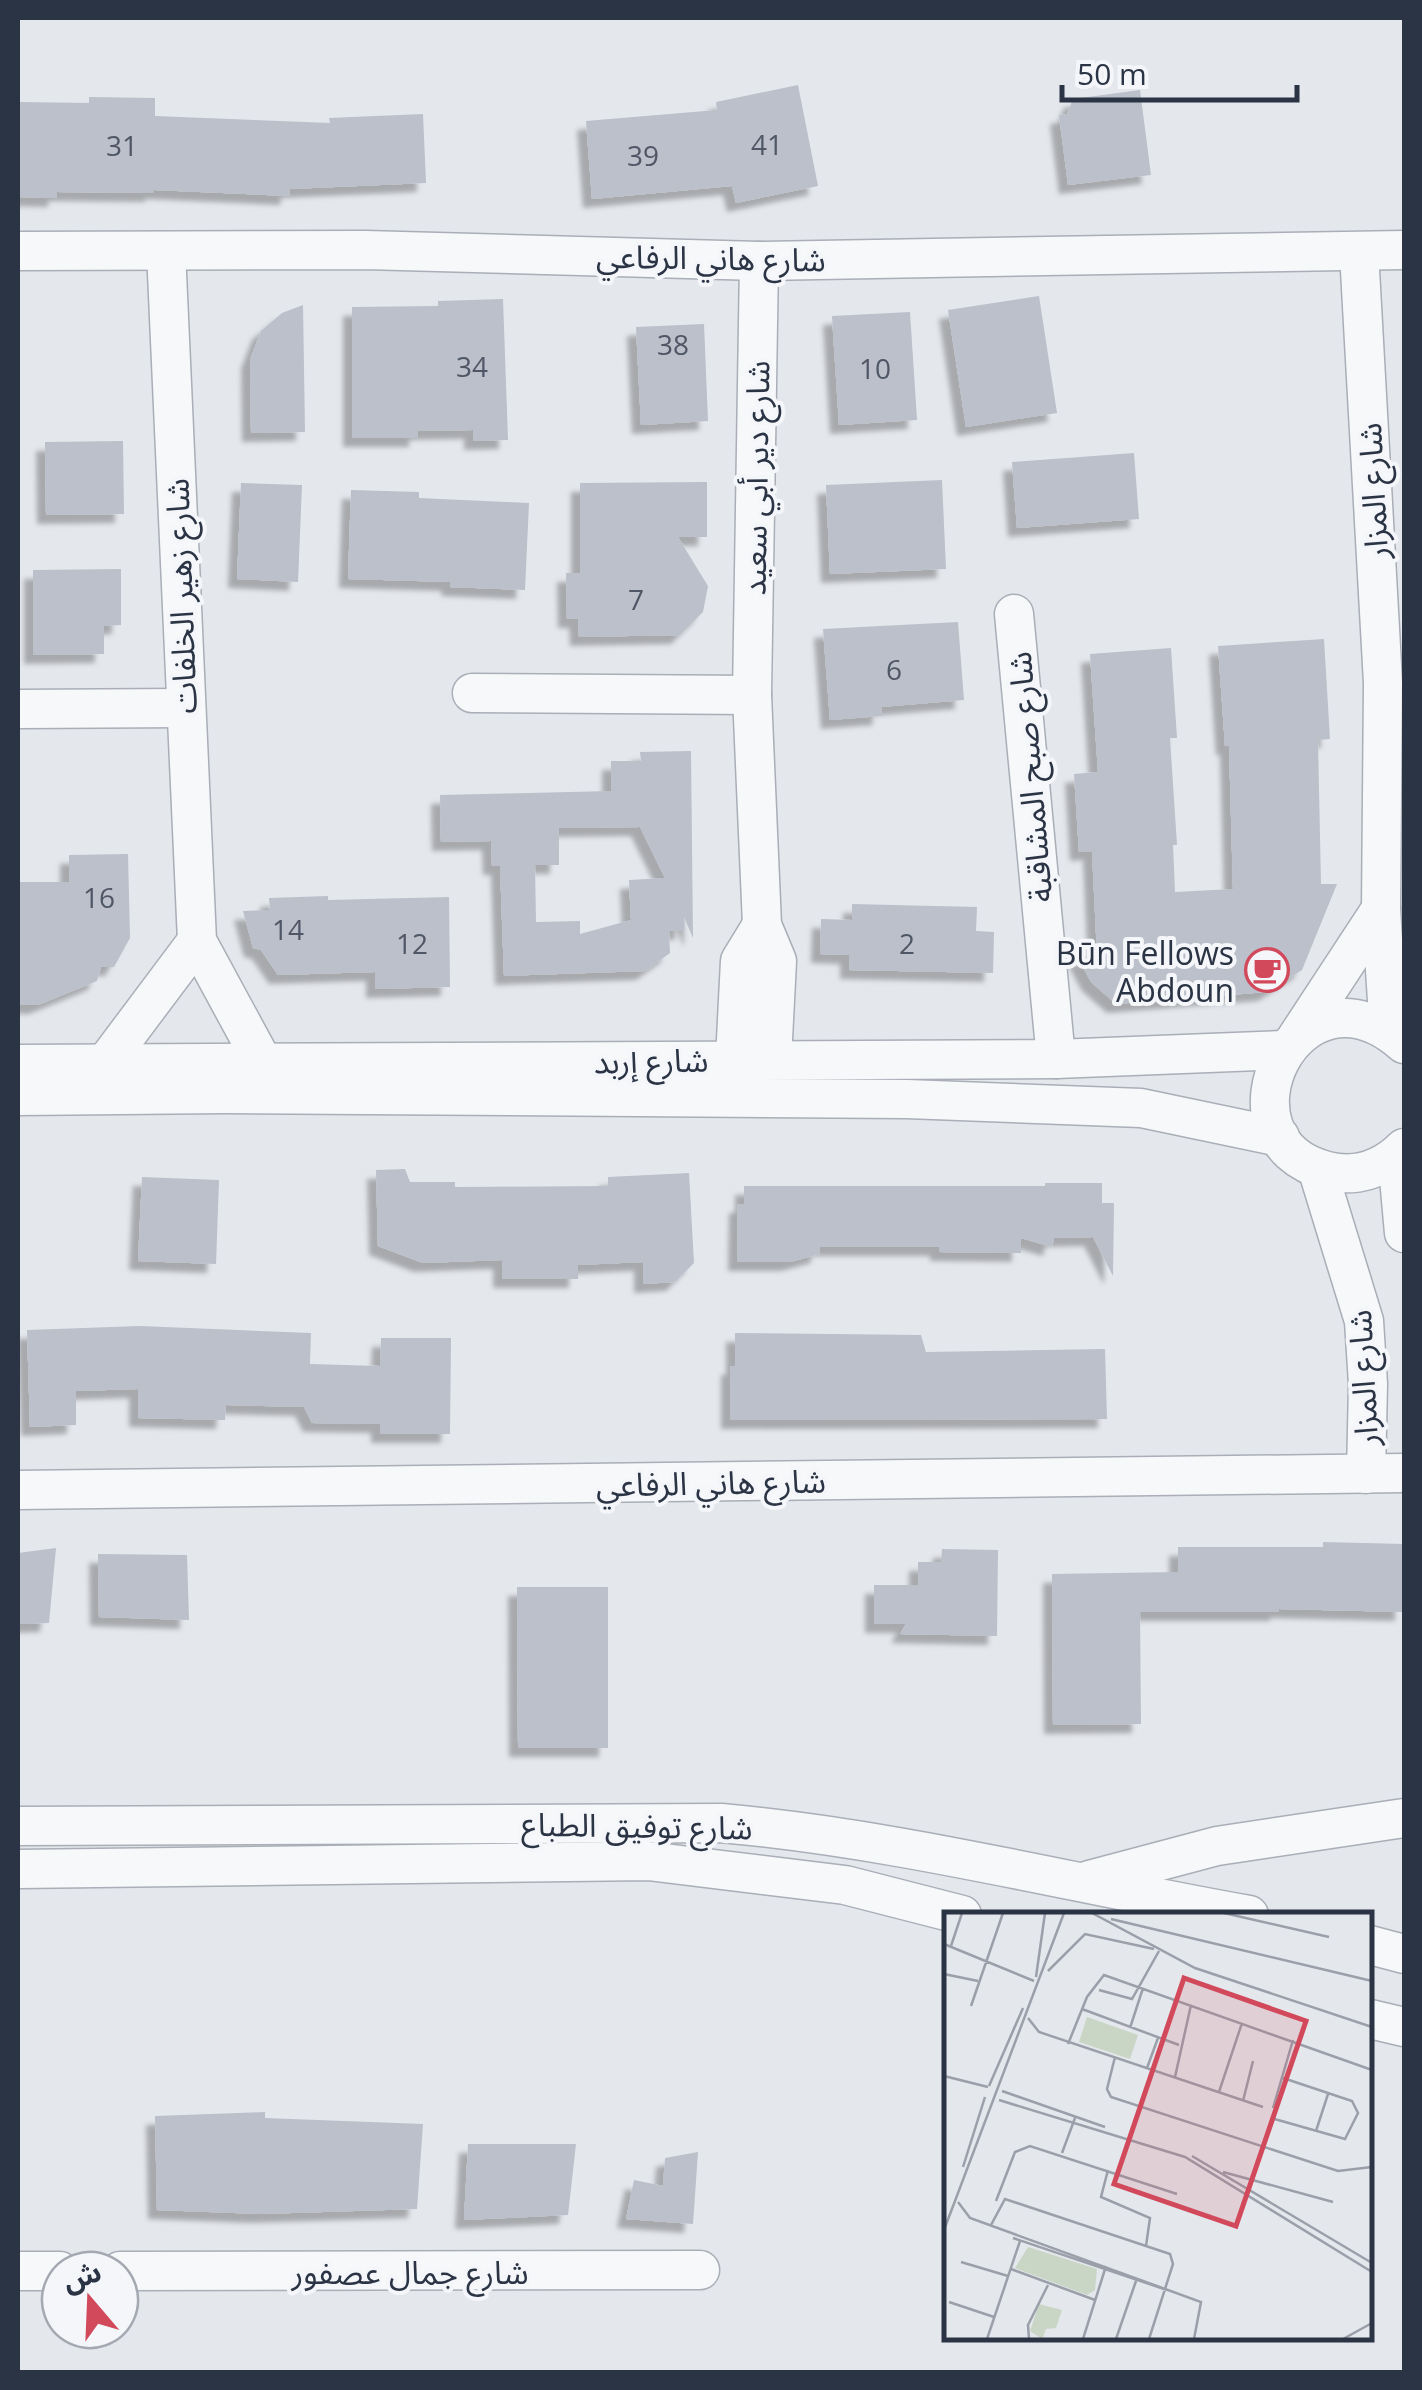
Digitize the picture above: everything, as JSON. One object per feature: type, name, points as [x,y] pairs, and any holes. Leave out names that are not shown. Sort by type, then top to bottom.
[{"type":"street","name":"شارع هاني الرفاعي","points":[[18,251],[365,250],[758,260],[1404,250]]},
{"type":"street","name":"شارع زهير الخلفات","points":[[166,252],[197,941],[262,1061]]},
{"type":"street","name":"شارع المزار","points":[[1358,252],[1394,683],[1380,910],[1397,1038]]},
{"type":"street","name":"شارع دير أبي سعيد","points":[[758,260],[752,696],[762,925],[777,962],[772,1059]]},
{"type":"street","name":"شارع صبح المشاقبة","points":[[1014,614],[1056,1060]]},
{"type":"street","points":[[472,693],[752,696]]},
{"type":"street","points":[[18,709],[184,708]]},
{"type":"street","points":[[1380,910],[1274,1070],[1269,1093],[1271,1116],[1280,1137],[1296,1156],[1318,1168],[1338,1174],[1359,1173],[1379,1167],[1400,1152]]},
{"type":"street","name":"شارع دير أبي سعيد","points":[[735,1059],[740,962],[762,925]]},
{"type":"street","points":[[107,1061],[197,941]]},
{"type":"street","name":"شارع إربد","points":[[18,1064],[1056,1060],[1290,1044],[1318,1024],[1342,1019],[1367,1021],[1397,1038]]},
{"type":"street","name":"شارع إربد","points":[[18,1096],[908,1100],[1141,1108],[1280,1137]]},
{"type":"street","points":[[1400,1152],[1404,1233]]},
{"type":"street","name":"شارع المزار","points":[[1318,1168],[1364,1321],[1368,1384],[1366,1474]]},
{"type":"street","name":"شارع هاني الرفاعي","points":[[18,1490],[1404,1473]]},
{"type":"street","points":[[1082,1882],[1217,1846],[1404,1818]]},
{"type":"street","name":"شارع توفيق الطباع","points":[[18,1826],[721,1823],[818,1832],[1234,1912]]},
{"type":"street","name":"شارع توفيق الطباع","points":[[18,1869],[648,1861],[845,1885],[950,1912]]},
{"type":"street","points":[[1372,1946],[1404,1954]]},
{"type":"street","points":[[1372,2019],[1404,2027]]},
{"type":"street","name":"شارع جمال عصفور","points":[[140,2271],[700,2270]]},
{"type":"building","points":[[798,85],[818,186],[736,203],[732,186],[592,199],[586,121],[717,110],[716,102]]},
{"type":"building","points":[[1140,90],[1151,175],[1068,185],[1059,115],[1067,114],[1073,99]]},
{"type":"building","points":[[89,97],[155,98],[155,116],[330,123],[329,118],[423,114],[426,183],[290,189],[289,196],[154,190],[57,192],[57,198],[18,197],[18,102],[89,103]]},
{"type":"building","points":[[1039,296],[1057,413],[966,427],[948,310]]},
{"type":"building","points":[[503,299],[508,440],[473,441],[473,430],[418,431],[418,438],[352,438],[352,307],[438,306],[438,301]]},
{"type":"building","points":[[303,305],[305,432],[251,433],[250,360],[261,331],[282,313]]},
{"type":"building","points":[[910,312],[917,420],[839,425],[832,316]]},
{"type":"building","points":[[704,324],[708,421],[641,425],[636,327]]},
{"type":"building","points":[[123,441],[124,514],[46,515],[45,442]]},
{"type":"building","points":[[1134,453],[1139,519],[1017,528],[1012,462]]},
{"type":"building","points":[[942,480],[946,569],[830,574],[826,485]]},
{"type":"building","points":[[707,482],[707,537],[678,537],[708,586],[703,612],[680,635],[579,637],[578,619],[567,619],[566,573],[580,573],[580,483]]},
{"type":"building","points":[[241,483],[302,485],[298,582],[237,579]]},
{"type":"building","points":[[351,490],[419,492],[419,498],[529,503],[525,590],[450,587],[451,582],[348,579]]},
{"type":"building","points":[[121,569],[121,625],[104,626],[104,654],[33,655],[33,570]]},
{"type":"building","points":[[958,622],[964,700],[881,707],[882,716],[830,720],[823,629]]},
{"type":"building","points":[[1324,639],[1330,739],[1318,740],[1321,884],[1337,884],[1302,970],[1267,992],[1116,1004],[1091,982],[1077,956],[1097,955],[1092,851],[1079,852],[1074,774],[1098,772],[1090,654],[1171,648],[1177,738],[1170,738],[1177,845],[1173,845],[1175,892],[1233,889],[1229,746],[1225,746],[1218,646]]},
{"type":"building","points":[[691,751],[693,938],[684,917],[684,931],[669,931],[670,953],[645,971],[504,976],[500,866],[492,866],[491,841],[441,842],[440,795],[611,791],[611,761],[641,761],[640,752]],"holes":[[[640,827],[665,878],[629,880],[631,920],[580,934],[580,921],[536,922],[535,865],[559,865],[559,828]]]},
{"type":"building","points":[[128,854],[130,938],[114,967],[101,967],[97,981],[38,1005],[18,1005],[18,882],[69,882],[69,855]]},
{"type":"building","points":[[328,896],[328,900],[449,897],[450,987],[375,989],[375,972],[278,975],[261,950],[253,948],[243,911],[270,910],[269,898]]},
{"type":"building","points":[[852,904],[977,907],[976,931],[994,932],[993,973],[849,970],[849,955],[820,954],[821,919],[852,920]]},
{"type":"building","points":[[405,1169],[410,1182],[455,1182],[455,1187],[608,1186],[608,1177],[689,1173],[694,1263],[675,1282],[643,1284],[643,1262],[578,1265],[578,1279],[502,1279],[502,1260],[423,1263],[378,1246],[376,1170]]},
{"type":"building","points":[[142,1177],[219,1180],[216,1264],[138,1261]]},
{"type":"building","points":[[1102,1183],[1102,1203],[1114,1203],[1113,1276],[1093,1237],[1054,1238],[1052,1247],[1021,1238],[1021,1253],[939,1252],[939,1247],[820,1247],[820,1254],[790,1262],[737,1262],[738,1204],[744,1204],[744,1186]]},
{"type":"building","points":[[140,1326],[311,1333],[310,1364],[380,1366],[381,1338],[451,1338],[450,1434],[380,1434],[380,1424],[312,1423],[304,1407],[226,1405],[225,1420],[138,1418],[138,1389],[76,1391],[76,1425],[30,1427],[27,1330]]},
{"type":"building","points":[[735,1333],[921,1335],[926,1352],[1105,1349],[1107,1419],[730,1420],[730,1366],[735,1366]]},
{"type":"building","points":[[1323,1542],[1404,1544],[1404,1612],[1140,1612],[1141,1724],[1053,1725],[1052,1574],[1178,1572],[1178,1547],[1323,1547]]},
{"type":"building","points":[[56,1548],[49,1623],[18,1624],[18,1553]]},
{"type":"building","points":[[942,1549],[998,1550],[997,1636],[900,1634],[906,1624],[874,1624],[874,1585],[918,1585],[918,1562],[941,1562]]},
{"type":"building","points":[[98,1554],[187,1555],[189,1620],[99,1617]]},
{"type":"building","points":[[517,1587],[608,1587],[608,1748],[518,1748]]},
{"type":"building","points":[[265,2112],[265,2118],[423,2124],[417,2209],[260,2214],[157,2210],[155,2116]]},
{"type":"building","points":[[468,2144],[576,2144],[568,2215],[464,2220]]},
{"type":"building","points":[[698,2152],[693,2224],[626,2219],[634,2180],[663,2186],[665,2158]]},
{"type":"place","name":"Būn Fellows Abdoun","points":[[1267,970]]}]
